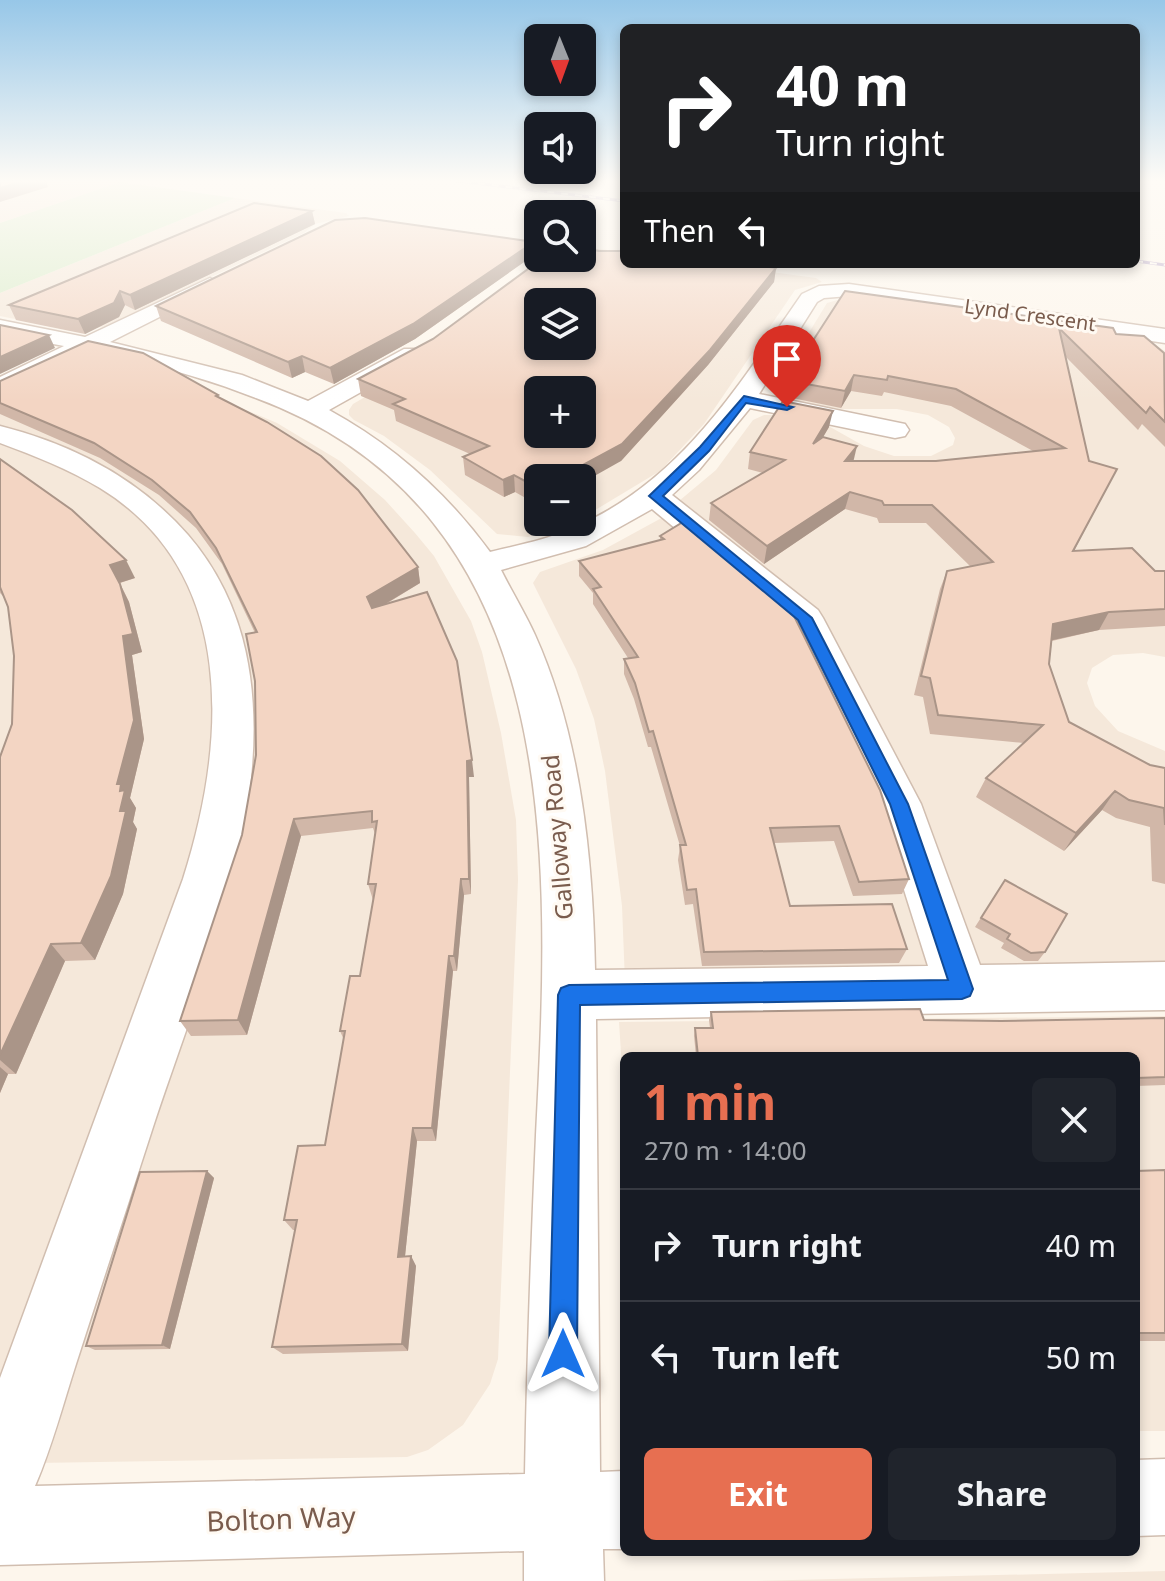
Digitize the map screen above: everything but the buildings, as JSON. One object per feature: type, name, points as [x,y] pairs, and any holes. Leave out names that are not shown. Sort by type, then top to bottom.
[{"type":"street","points":[[0,387],[230,274]]},
{"type":"street","name":"Lynd Crescent","points":[[482,565],[553,547],[590,533],[655,496],[704,449],[744,399],[809,298],[831,290],[1122,327],[1165,336]]},
{"type":"street","name":"Galloway Road","points":[[0,327],[218,376],[310,410],[365,442],[400,471],[424,494],[482,565],[535,686],[555,764],[565,866],[569,995],[563,1272],[584,1534]]},
{"type":"street","points":[[310,410],[351,390],[438,338]]},
{"type":"street","points":[[744,399],[895,430]]},
{"type":"street","points":[[0,434],[45,448],[102,475],[151,511],[191,556],[219,615],[227,650],[234,734],[230,782],[216,847],[190,936],[0,1480]]},
{"type":"street","points":[[655,496],[805,618],[899,804],[962,989]]},
{"type":"street","points":[[569,995],[1165,986]]},
{"type":"street","points":[[1140,1498],[1165,1497]]},
{"type":"street","name":"Bolton Way","points":[[0,1526],[584,1534]]},
{"type":"shaded area","points":[[97,254],[260,254],[108,326],[75,331],[0,316],[0,293]]},
{"type":"shaded area","points":[[596,254],[620,254],[620,268],[742,268],[816,278],[822,282],[795,290],[704,424],[660,471],[596,510],[596,464],[524,464],[524,536],[531,536],[528,537],[497,534],[430,470],[384,436],[354,420],[349,415],[353,404],[425,362],[524,296],[524,360],[596,360],[596,288],[537,288],[561,272],[596,272]]},
{"type":"shaded area","points":[[848,297],[1145,338],[1165,351],[1165,657],[1143,653],[1113,655],[1092,668],[1087,683],[1095,706],[1118,731],[1165,751],[1165,969],[984,972],[927,817],[822,618],[679,501],[716,470],[753,420],[764,415],[823,423],[864,446],[894,456],[931,456],[953,445],[955,438],[949,427],[928,415],[897,409],[841,409],[789,400],[774,390],[827,303]]},
{"type":"shaded area","points":[[194,388],[277,423],[340,461],[385,500],[415,533],[434,556],[471,621],[482,652],[501,733],[516,820],[518,880],[498,1359],[490,1384],[463,1425],[428,1450],[407,1457],[36,1463],[249,782],[251,701],[238,629],[212,570],[177,525],[0,430],[0,396]]},
{"type":"shaded area","points":[[0,441],[94,480],[136,511],[195,588],[210,638],[216,702],[206,813],[0,1405]]},
{"type":"shaded area","points":[[667,515],[798,622],[950,980],[625,982],[622,906],[605,771],[594,719],[576,669],[533,583],[540,572],[603,550]]},
{"type":"shaded area","points":[[1165,1016],[1165,1431],[1140,1431],[1140,1052],[621,1052],[619,1022]]},
{"type":"shaded area","points":[[1165,1571],[1165,1581],[756,1581]]},
{"type":"green space","points":[[0,254],[97,254],[0,293]]},
{"type":"railway","points":[[1140,262],[1165,265]]},
{"type":"route","points":[[563,1354],[569,995],[962,989],[899,804],[805,618],[655,496],[683,472],[744,399],[787,407]]}]
